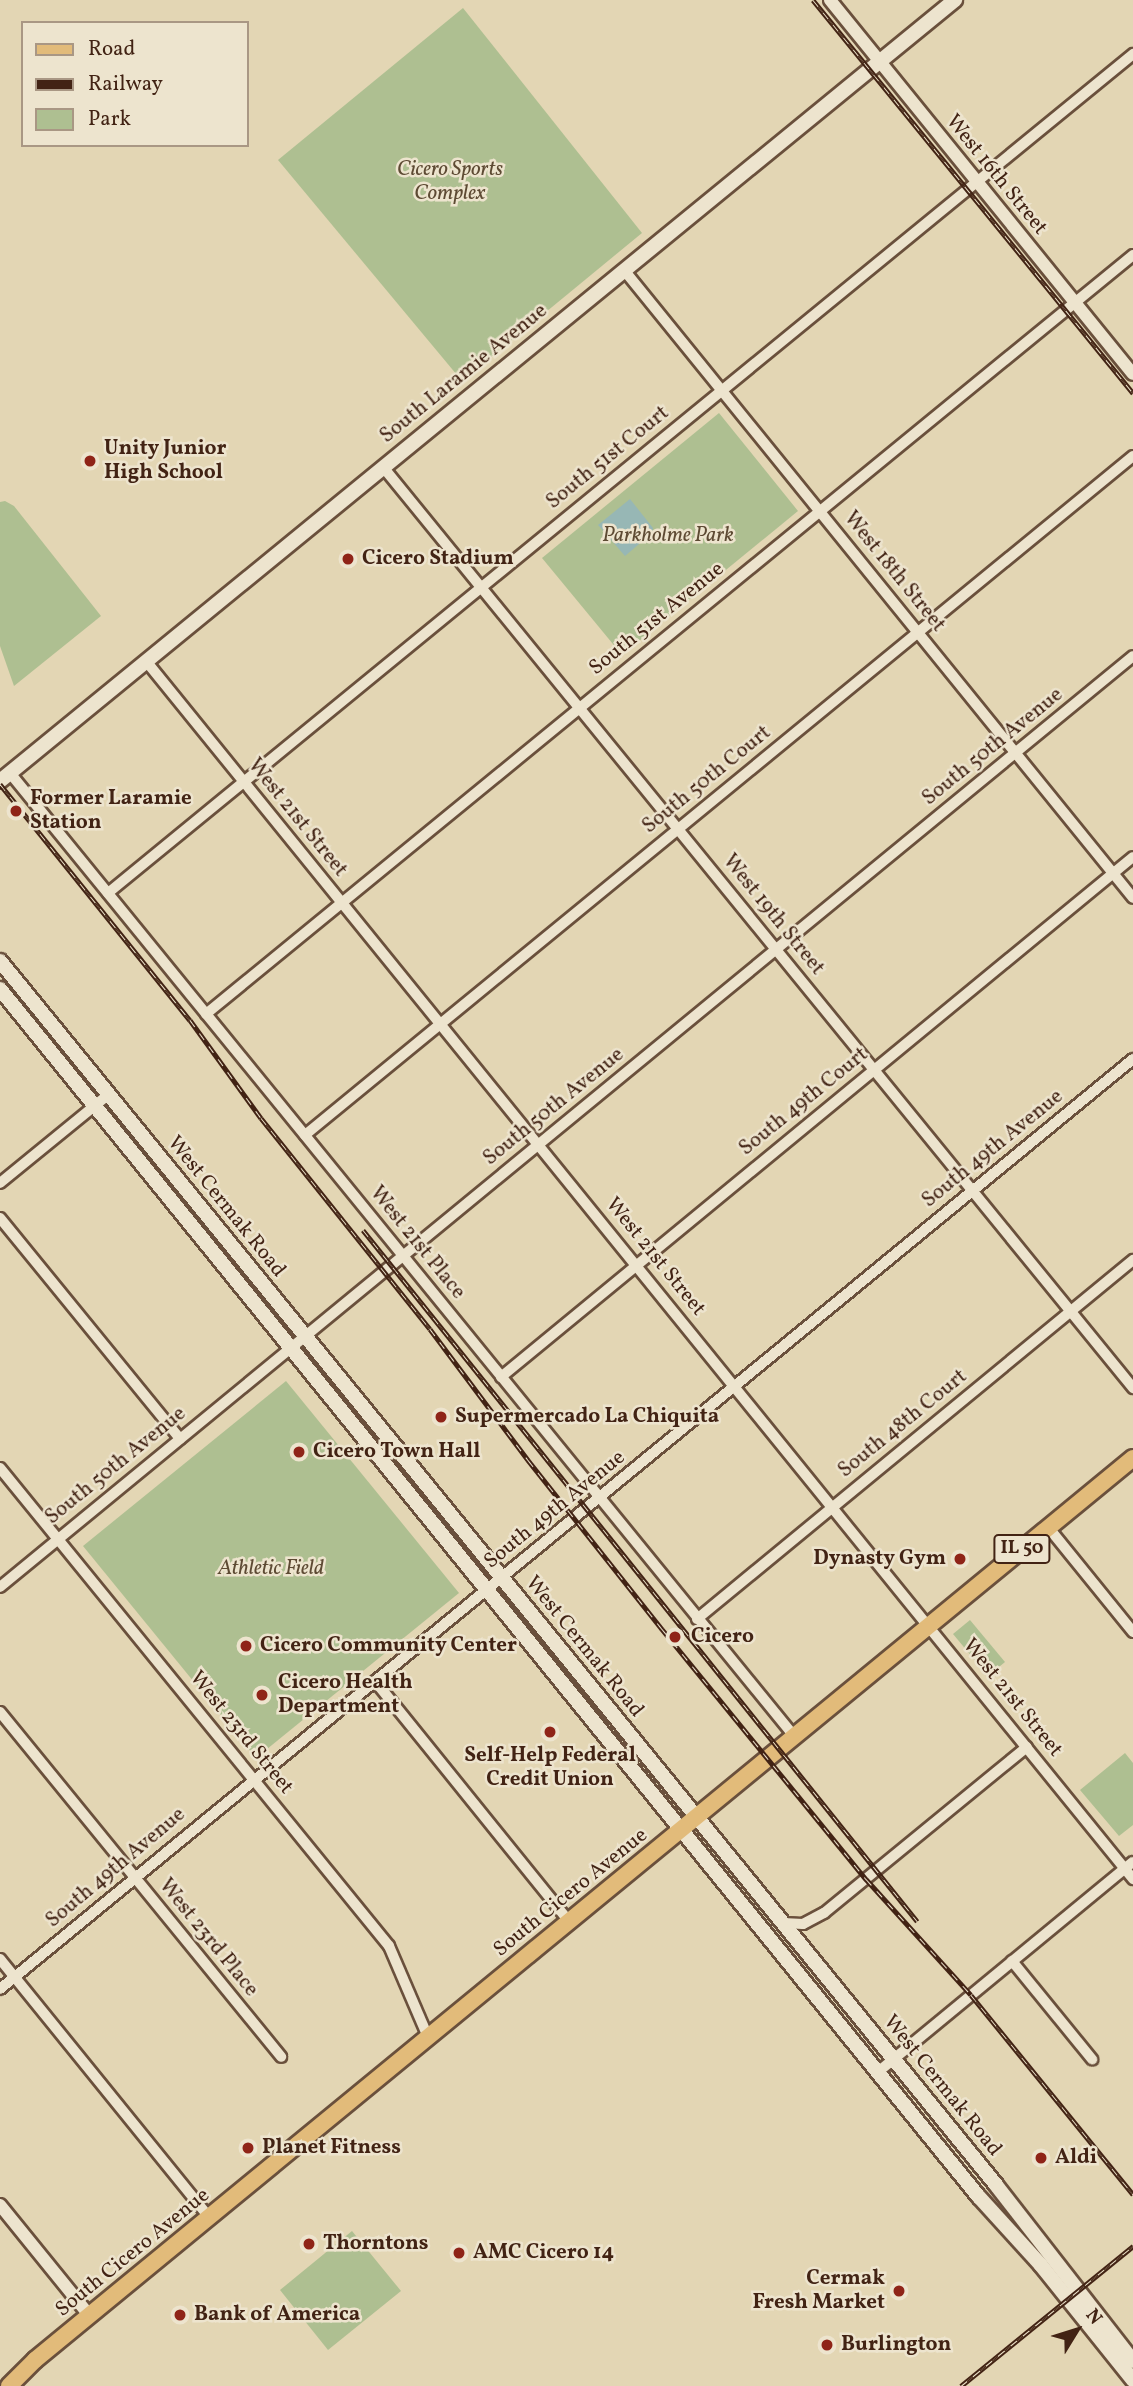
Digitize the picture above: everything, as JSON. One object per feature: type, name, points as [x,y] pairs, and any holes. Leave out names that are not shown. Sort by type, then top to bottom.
[{"type":"main road","name":"South Laramie Avenue","points":[[5,777],[955,0]]},
{"type":"main road","name":"West Cermak Road","points":[[0,961],[783,1923],[1133,2361]]},
{"type":"main road","name":"West Cermak Road","points":[[0,989],[878,2072],[1133,2380]]},
{"type":"main road","name":"South Cicero Avenue","points":[[0,2384],[35,2360],[210,2218],[1133,1458]]},
{"type":"main road","name":"South Cicero Avenue","points":[[9,2386],[35,2360]]},
{"type":"street","name":"West 16th Street","points":[[830,0],[1133,374]]},
{"type":"street","name":"South 51st Court","points":[[108,892],[1133,54]]},
{"type":"street","name":"South 51st Avenue","points":[[206,1014],[1133,255]]},
{"type":"street","name":"West 18th Street","points":[[624,270],[1133,898]]},
{"type":"street","name":"South 50th Court","points":[[305,1135],[1133,456]]},
{"type":"street","name":"West 19th Street","points":[[383,467],[1133,1388]]},
{"type":"street","name":"South 50th Avenue","points":[[0,1587],[1133,656]]},
{"type":"street","name":"West 21st Street","points":[[146,662],[1027,1747],[1129,1866],[1133,1879]]},
{"type":"street","name":"West 21st Place","points":[[5,777],[108,892],[794,1736]]},
{"type":"street","name":"South 49th Court","points":[[501,1377],[1133,857]]},
{"type":"street","name":"South 49th Avenue","points":[[0,1989],[1133,1059]]},
{"type":"street","points":[[0,1184],[108,1094]]},
{"type":"street","points":[[0,1218],[180,1439]]},
{"type":"street","name":"South 48th Court","points":[[697,1619],[1133,1260]]},
{"type":"street","name":"West 23rd Street","points":[[0,1468],[389,1946],[428,2037]]},
{"type":"street","points":[[1048,1527],[1133,1632]]},
{"type":"street","points":[[375,1681],[569,1921]]},
{"type":"street","name":"West 23rd Place","points":[[0,1712],[281,2057]]},
{"type":"street","points":[[783,1923],[803,1924],[824,1913],[1027,1747]]},
{"type":"street","points":[[878,2072],[1129,1866]]},
{"type":"street","points":[[0,1959],[210,2218]]},
{"type":"street","points":[[1012,1961],[1092,2059]]},
{"type":"street","points":[[0,2205],[90,2316]]},
{"type":"green space","name":"Cicero Sports Complex","points":[[463,8],[642,233],[462,381],[278,160]]},
{"type":"green space","name":"Parkholme Park","points":[[719,413],[798,511],[622,655],[542,558]]},
{"type":"green space","points":[[5,501],[14,506],[101,616],[14,686],[0,646],[0,502]]},
{"type":"green space","name":"Athletic Field","points":[[286,1381],[459,1593],[256,1758],[83,1546]]},
{"type":"green space","points":[[970,1620],[1005,1662],[988,1676],[953,1634]]},
{"type":"green space","points":[[1125,1753],[1133,1763],[1133,1825],[1119,1836],[1080,1790]]},
{"type":"green space","points":[[352,2231],[401,2291],[328,2350],[280,2290]]},
{"type":"water","points":[[630,499],[653,528],[652,533],[625,556],[598,525]]},
{"type":"railway","points":[[813,0],[1133,393]]},
{"type":"railway","points":[[0,784],[190,1020],[261,1118],[430,1329],[528,1460],[662,1629],[866,1879],[971,1995],[1133,2194]]},
{"type":"railway","points":[[363,1230],[917,1921]]},
{"type":"railway","points":[[961,2386],[1133,2246]]},
{"type":"place","name":"Unity Junior High School","points":[[90,461]]},
{"type":"place","name":"Cicero Stadium","points":[[348,559]]},
{"type":"place","name":"Former Laramie Station","points":[[16,811]]},
{"type":"place","name":"Supermercado La Chiquita","points":[[441,1417]]},
{"type":"place","name":"Cicero Town Hall","points":[[299,1452]]},
{"type":"place","name":"Dynasty Gym","points":[[960,1559]]},
{"type":"place","name":"Cicero","points":[[675,1637]]},
{"type":"place","name":"Cicero Community Center","points":[[246,1646]]},
{"type":"place","name":"Cicero Health Department","points":[[262,1695]]},
{"type":"place","name":"Self-Help Federal Credit Union","points":[[550,1732]]},
{"type":"place","name":"Planet Fitness","points":[[248,2148]]},
{"type":"place","name":"Aldi","points":[[1041,2158]]},
{"type":"place","name":"Thorntons","points":[[309,2244]]},
{"type":"place","name":"AMC Cicero 14","points":[[459,2253]]},
{"type":"place","name":"Cermak Fresh Market","points":[[899,2291]]},
{"type":"place","name":"Bank of America","points":[[180,2315]]},
{"type":"place","name":"Burlington","points":[[827,2345]]}]
